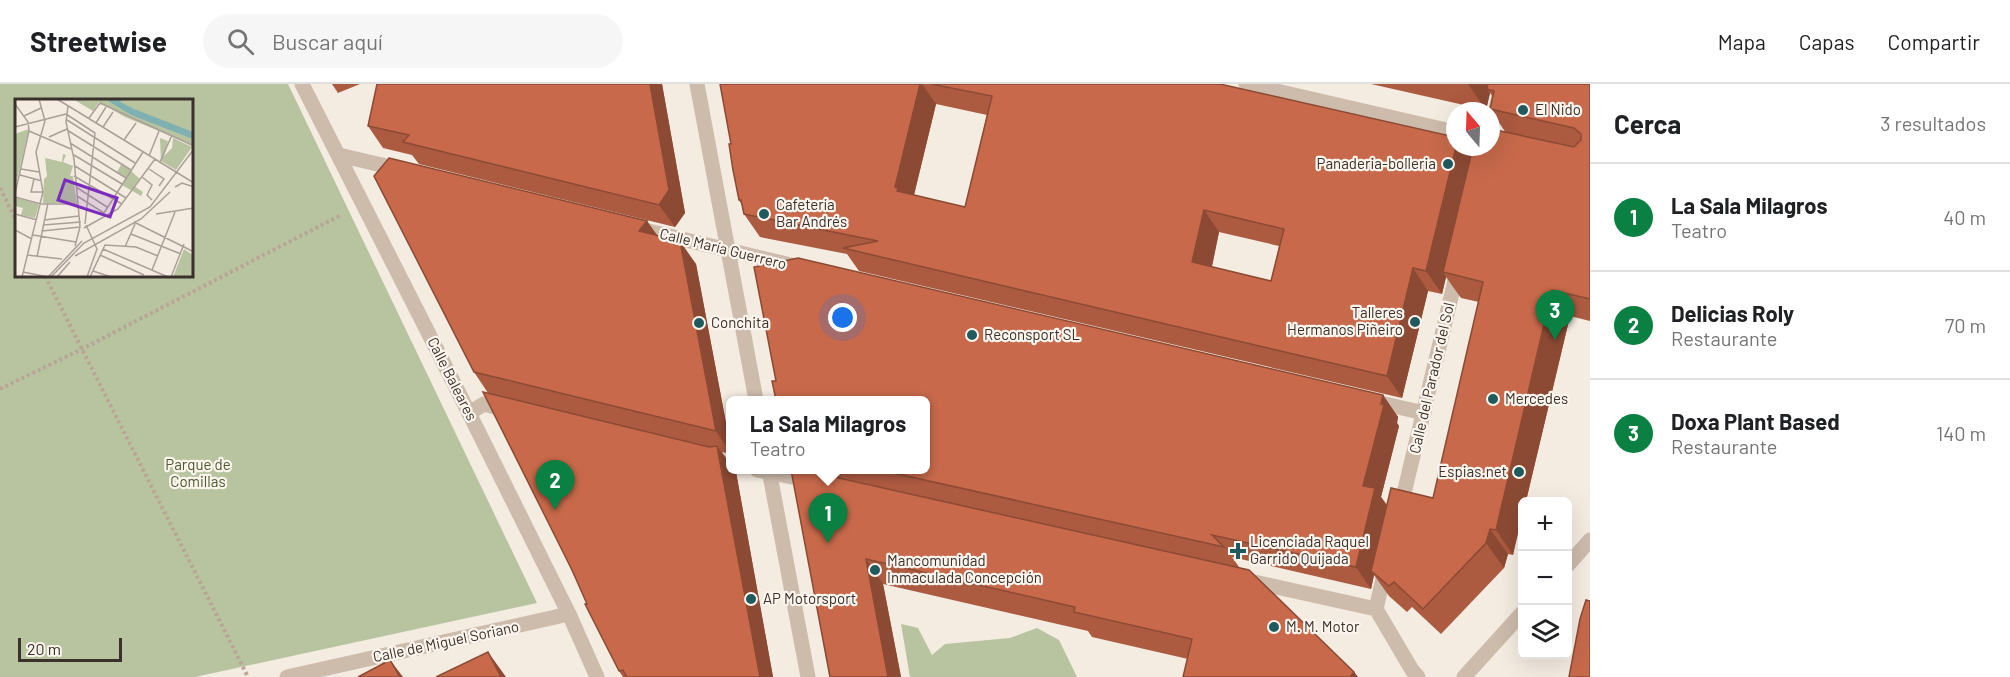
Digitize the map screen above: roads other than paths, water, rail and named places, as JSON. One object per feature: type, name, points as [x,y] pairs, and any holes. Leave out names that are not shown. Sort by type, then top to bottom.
[{"type":"street","name":"Calle Baleares","points":[[302,84],[469,412],[569,614],[597,677]]},
{"type":"street","points":[[696,84],[755,396]]},
{"type":"street","points":[[1246,84],[1446,130]]},
{"type":"street","points":[[1498,102],[1502,84]]},
{"type":"street","points":[[339,154],[419,174]]},
{"type":"street","name":"Calle María Guerrero","points":[[625,225],[809,269]]},
{"type":"street","name":"Calle del Parador del Sol","points":[[1396,529],[1462,251]]},
{"type":"street","points":[[1355,397],[1424,413]]},
{"type":"street","points":[[469,412],[484,404],[529,416]]},
{"type":"street","points":[[766,474],[808,677]]},
{"type":"street","points":[[782,474],[823,484]]},
{"type":"street","points":[[1572,560],[1590,540]]},
{"type":"street","points":[[1390,552],[1376,609],[1418,677]]},
{"type":"street","points":[[1226,575],[1376,609]]},
{"type":"street","name":"Calle de Miguel Soriano","points":[[287,677],[569,614]]},
{"type":"street","points":[[1464,677],[1518,617]]},
{"type":"place","name":"El Nido","points":[[1523,110]]},
{"type":"place","name":"Panaderia-bolleria","points":[[1448,164]]},
{"type":"place","name":"Cafetería Bar Andrés","points":[[764,214]]},
{"type":"place","name":"Talleres Hermanos Piñeiro","points":[[1415,322]]},
{"type":"place","name":"Conchita","points":[[699,323]]},
{"type":"place","name":"Reconsport SL","points":[[972,335]]},
{"type":"place","name":"Doxa Plant Based","points":[[1555,340]]},
{"type":"place","name":"Mercedes","points":[[1493,399]]},
{"type":"place","name":"Espias.net","points":[[1519,472]]},
{"type":"place","name":"Delicias Roly","points":[[555,510]]},
{"type":"place","name":"La Sala Milagros","points":[[828,543]]},
{"type":"place","name":"Licenciada Raquel Garrido Quijada","points":[[1238,551]]},
{"type":"place","name":"Mancomunidad Inmaculada Concepción","points":[[875,570]]},
{"type":"place","name":"AP Motorsport","points":[[751,599]]},
{"type":"place","name":"M. M. Motor","points":[[1274,627]]},
{"type":"park label","name":"Parque de Comillas","points":[[198,474]]}]
